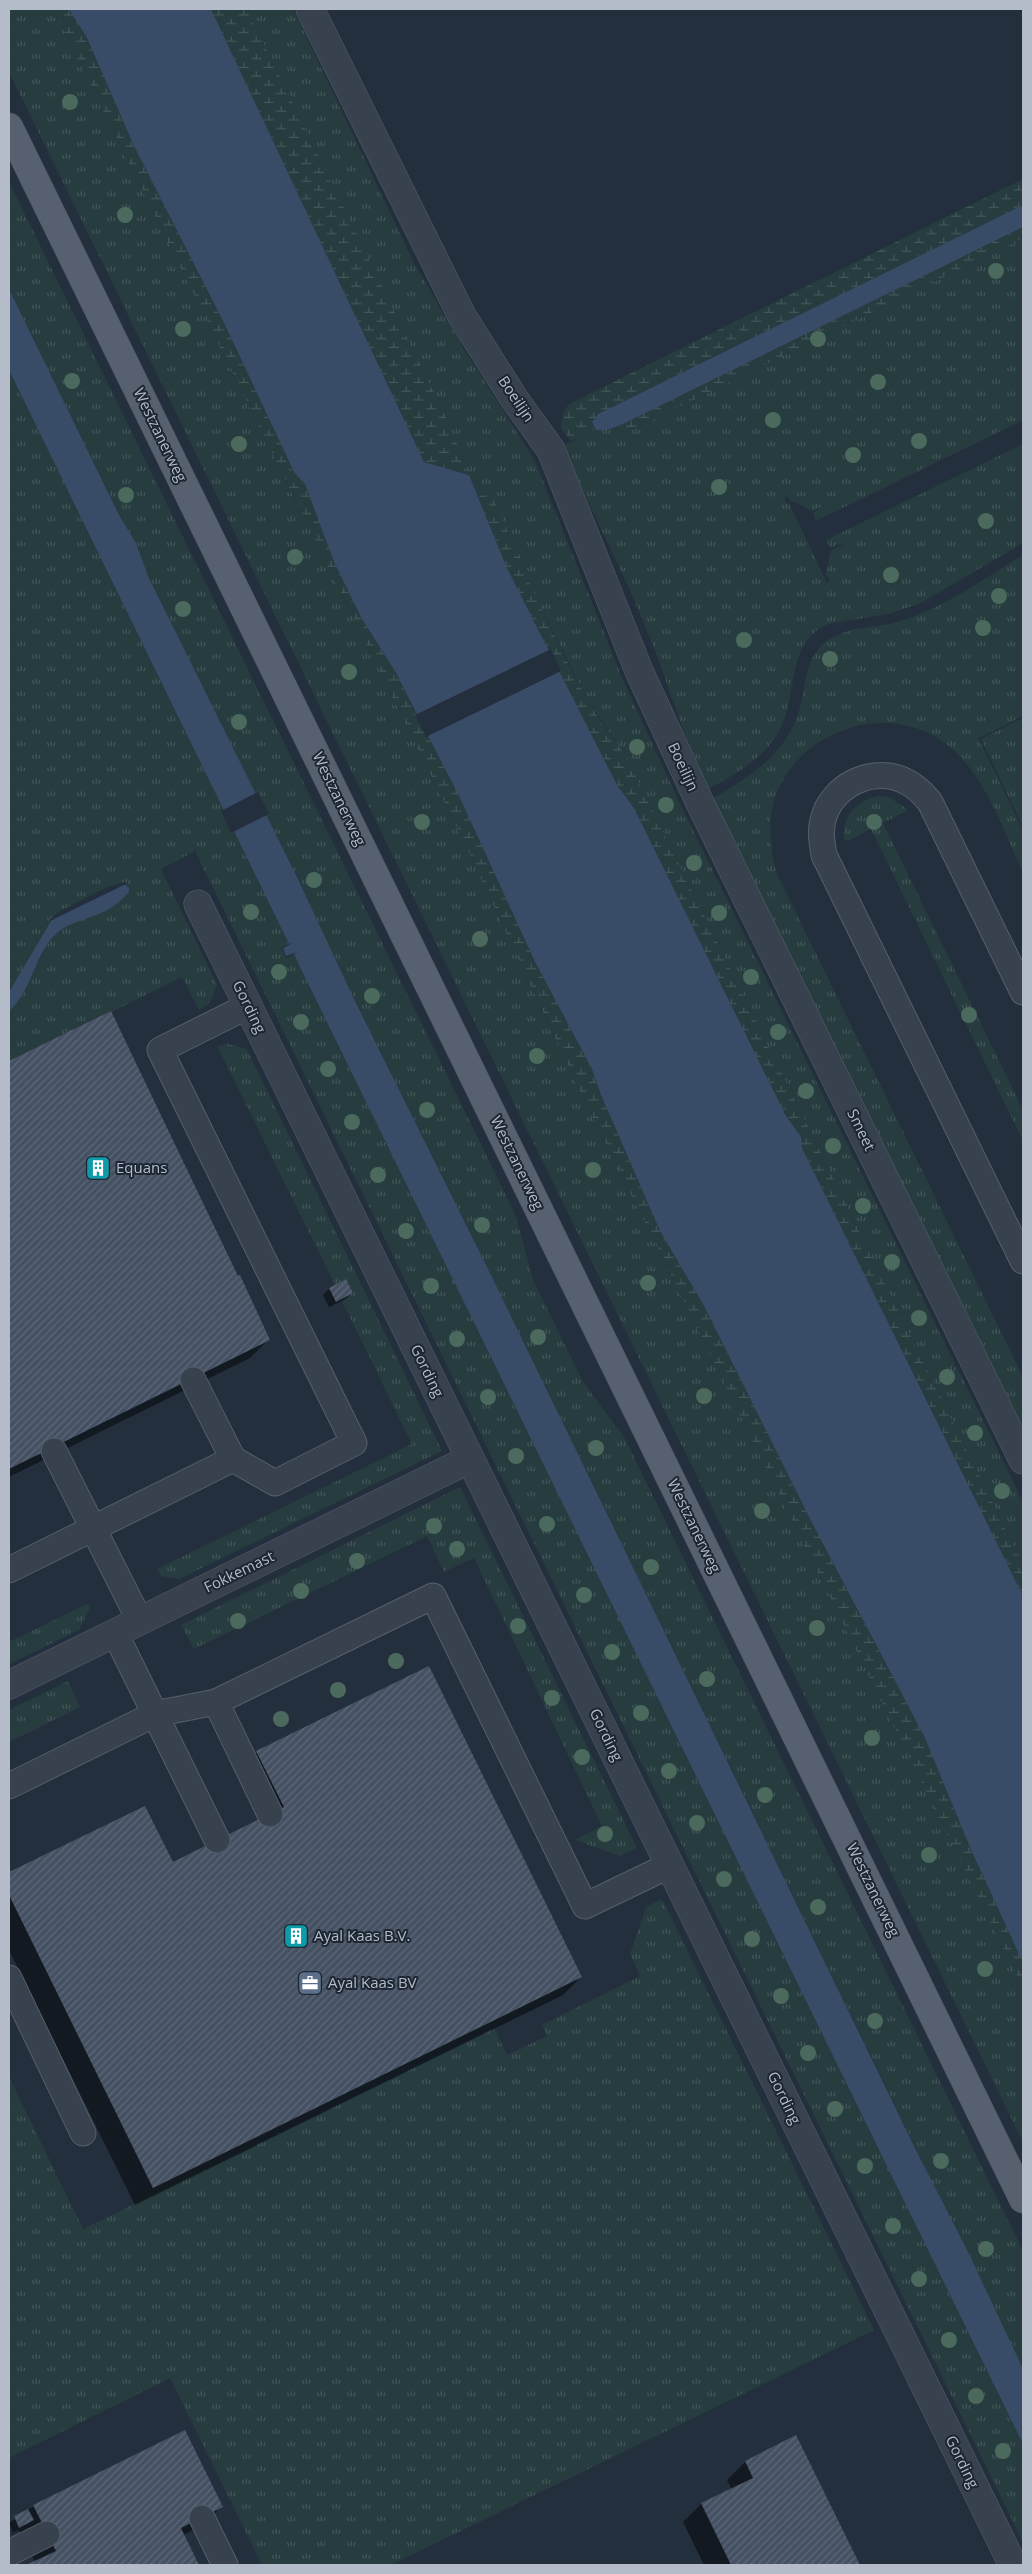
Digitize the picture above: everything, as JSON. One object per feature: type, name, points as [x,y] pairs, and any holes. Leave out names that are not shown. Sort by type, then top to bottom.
[{"type":"main road","name":"Westzanerweg","points":[[9,127],[1023,2199]]},
{"type":"street","name":"Boeilijn","points":[[310,9],[462,316],[515,400],[551,450],[639,670],[699,801]]},
{"type":"street","name":"Smeet","points":[[699,801],[1023,1460]]},
{"type":"street","name":"Gording","points":[[198,904],[1013,2565]]},
{"type":"street","name":"Fokkemast","points":[[9,1686],[470,1459]]},
{"type":"lane","points":[[1023,992],[930,802],[920,790],[905,780],[889,776],[873,776],[857,780],[842,790],[830,803],[823,819],[821,837],[824,855],[1023,1261]]},
{"type":"lane","points":[[194,1380],[233,1459],[275,1483],[354,1444],[160,1050],[248,1006]]},
{"type":"lane","points":[[54,1451],[140,1621]]},
{"type":"lane","points":[[9,1570],[233,1459]]},
{"type":"lane","points":[[9,1786],[155,1714],[216,1702],[433,1596],[586,1906],[670,1865]]},
{"type":"lane","points":[[115,1633],[217,1840]]},
{"type":"lane","points":[[216,1702],[270,1814]]},
{"type":"lane","points":[[9,1978],[83,2133]]},
{"type":"lane","points":[[202,2518],[225,2565]]},
{"type":"lane","points":[[9,2552],[47,2534]]},
{"type":"green space","points":[[9,9],[53,9],[463,840],[579,1089],[1012,1964],[1023,1988],[1023,2142],[9,72]]},
{"type":"green space","points":[[53,9],[69,9],[87,38],[134,146],[224,323],[294,472],[305,483],[334,562],[362,619],[396,673],[460,798],[535,962],[592,1069],[601,1095],[660,1231],[704,1306],[811,1521],[924,1736],[972,1852],[1023,1963],[1023,1988],[579,1089],[463,840]]},
{"type":"green space","points":[[211,9],[247,9],[449,424],[469,475],[424,462]]},
{"type":"green space","points":[[247,9],[293,9],[413,261],[467,354],[534,459],[623,680],[680,804],[1023,1502],[1023,1565],[626,756],[588,701],[532,590],[490,491],[478,497],[448,424]]},
{"type":"green space","points":[[1023,179],[1023,205],[598,414],[592,422],[596,430],[571,441],[561,428],[563,413],[569,404]]},
{"type":"green space","points":[[9,182],[516,1216],[533,1280],[583,1382],[624,1437],[1023,2251],[1023,2369],[493,1279],[354,999],[297,877],[148,576],[136,543],[119,515],[9,289]]},
{"type":"green space","points":[[1023,227],[1023,238],[626,433],[615,427]]},
{"type":"green space","points":[[1023,238],[1023,420],[816,521],[813,513],[823,506],[812,511],[794,501],[791,502],[787,496],[784,498],[787,504],[789,503],[827,583],[830,581],[826,574],[831,550],[842,545],[841,543],[830,548],[826,540],[1023,444],[1023,543],[921,603],[888,614],[828,624],[814,633],[805,644],[799,657],[785,716],[779,731],[756,759],[705,791],[656,653],[630,590],[562,446],[596,430],[615,427],[626,433]]},
{"type":"green space","points":[[9,370],[289,944],[281,948],[286,958],[294,954],[1023,2444],[1023,2542],[195,851],[161,869],[217,985],[210,1003],[199,1010],[182,977],[9,1063],[9,1011],[18,999],[47,945],[55,935],[68,926],[61,913],[9,992]]},
{"type":"green space","points":[[490,491],[560,648],[591,706],[626,756],[1023,1565],[1023,1596],[802,1148],[797,1131],[785,1114],[634,808],[617,785],[507,568],[478,497]]},
{"type":"green space","points":[[1023,555],[1023,716],[978,738],[1023,830],[1023,872],[989,797],[966,763],[936,737],[914,727],[891,723],[867,724],[845,730],[823,740],[804,753],[789,771],[777,792],[771,812],[770,833],[772,854],[777,874],[1023,1377],[1023,1433],[710,800],[739,783],[765,763],[786,739],[794,725],[800,708],[806,675],[812,659],[822,645],[838,634],[897,622],[930,610],[962,593]]},
{"type":"green space","points":[[1023,718],[1023,827],[981,739]]},
{"type":"green space","points":[[878,796],[889,797],[907,809],[905,812],[883,823],[1023,1110],[1023,1141],[871,829],[848,841],[844,839],[846,823],[852,810],[864,801]]},
{"type":"green space","points":[[228,1044],[247,1049],[442,1451],[179,1579],[161,1576],[157,1569],[412,1444],[341,1299],[353,1293],[346,1279],[335,1285],[217,1046]]},
{"type":"green space","points":[[460,1487],[637,1848],[620,1856],[575,1840],[602,1826],[474,1558],[444,1572],[427,1536],[194,1649],[181,1625]]},
{"type":"green space","points":[[87,1604],[90,1608],[79,1630],[9,1664],[9,1642]]},
{"type":"green space","points":[[68,1681],[80,1707],[9,1742],[9,1710]]},
{"type":"green space","points":[[662,1899],[874,2330],[391,2565],[262,2565],[170,2378],[9,2458],[9,2077],[83,2229],[494,2028],[507,2055],[547,2036],[542,2025],[640,1976],[630,1954],[646,1907]]},
{"type":"water","points":[[69,9],[211,9],[424,462],[469,475],[507,568],[617,785],[634,808],[785,1114],[801,1137],[802,1148],[1023,1596],[1023,1963],[972,1852],[924,1736],[811,1521],[704,1306],[660,1231],[601,1095],[592,1069],[535,962],[460,798],[396,673],[362,619],[334,562],[305,484],[294,472],[224,323],[134,146],[87,38]]},
{"type":"water","points":[[1023,205],[1023,227],[623,424],[607,430],[596,430],[592,422],[598,414]]},
{"type":"water","points":[[9,289],[119,515],[136,543],[148,576],[297,877],[354,999],[493,1279],[915,2148],[970,2256],[1023,2369],[1023,2444],[299,965],[294,954],[297,952],[286,956],[283,948],[293,943],[289,944],[9,370]]},
{"type":"water","points":[[124,884],[129,888],[129,892],[117,904],[105,911],[67,926],[54,936],[47,944],[22,994],[9,1011],[9,992],[51,921],[61,913]]},
{"type":"pier","points":[[551,649],[561,671],[426,737],[415,715]]},
{"type":"pier","points":[[258,792],[269,814],[231,833],[221,811]]},
{"type":"pier","points":[[124,882],[128,883],[46,923],[60,911],[107,887]]},
{"type":"building","name":"Equans","points":[[111,1011],[270,1340],[9,1469],[9,1061]]},
{"type":"building","points":[[346,1279],[353,1293],[336,1302],[329,1288]]},
{"type":"building","name":"Ayal Kaas B.V.","points":[[429,1666],[582,1977],[153,2188],[9,1895],[9,1872],[145,1806],[173,1862],[284,1807],[256,1751]]},
{"type":"building","points":[[185,2430],[223,2507],[181,2528],[199,2565],[26,2565],[56,2551],[33,2505]]},
{"type":"building","points":[[796,2435],[860,2565],[731,2565],[701,2503],[753,2478],[745,2461]]},
{"type":"building","points":[[28,2509],[34,2520],[19,2528],[14,2516]]},
{"type":"place","name":"Equans","points":[[98,1168]]},
{"type":"place","name":"Ayal Kaas B.V.","points":[[296,1936]]},
{"type":"place","name":"Ayal Kaas BV","points":[[310,1983]]}]
